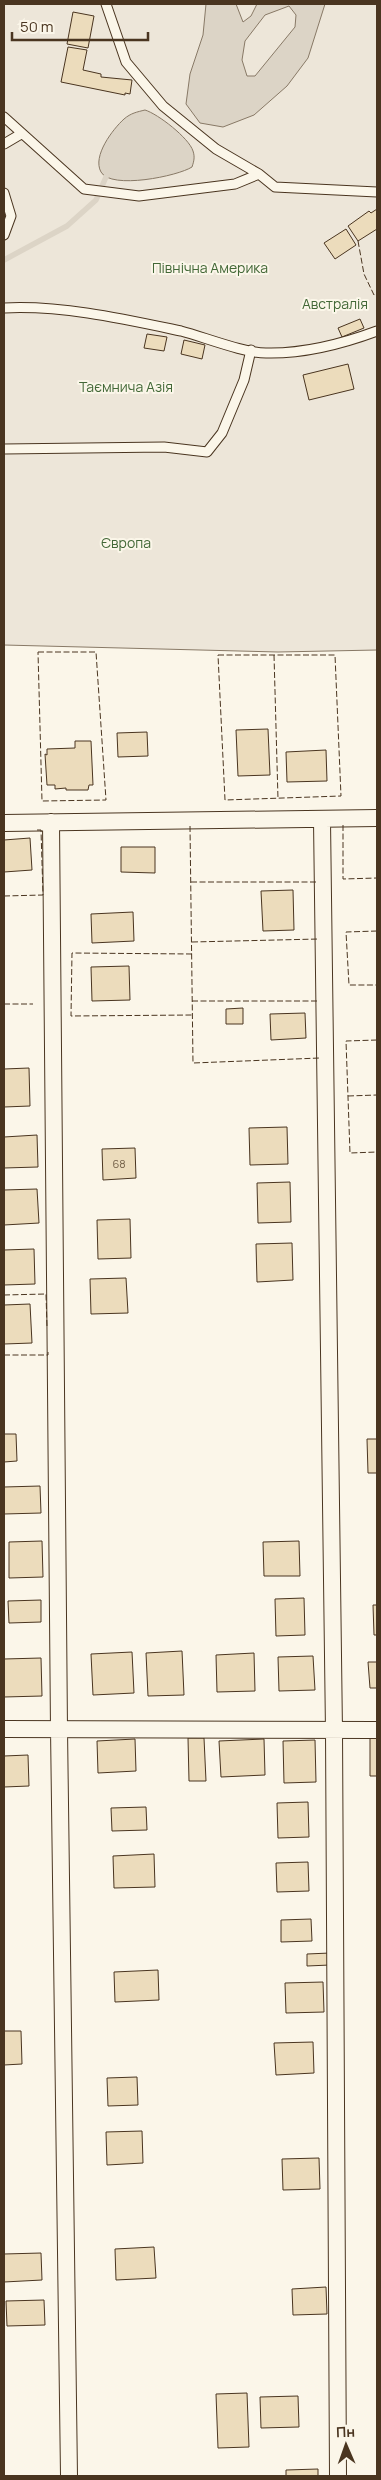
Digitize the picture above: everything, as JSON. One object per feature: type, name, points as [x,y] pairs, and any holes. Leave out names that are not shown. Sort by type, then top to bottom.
[{"type":"street","points":[[4,824],[50,822],[322,821],[377,818]]},
{"type":"street","points":[[322,821],[334,1731],[338,2476]]},
{"type":"street","points":[[50,822],[69,2476]]},
{"type":"street","points":[[4,1729],[377,1730]]},
{"type":"lane","points":[[106,4],[126,62],[163,106],[216,149],[259,174],[275,187],[377,192]]},
{"type":"lane","points":[[4,117],[20,134],[84,189],[124,196],[139,196],[235,184],[259,174]]},
{"type":"lane","points":[[4,144],[20,134]]},
{"type":"lane","points":[[4,193],[11,216],[4,235]]},
{"type":"lane","points":[[4,308],[37,307],[76,311],[181,331],[264,353],[298,351],[347,342],[377,331]]},
{"type":"lane","points":[[4,449],[164,447],[206,452],[222,433],[244,380],[251,350]]},
{"type":"green space","points":[[4,4],[377,4],[377,650],[278,652],[4,645]]},
{"type":"shaded area","points":[[206,4],[236,4],[243,22],[251,16],[257,4],[325,4],[308,58],[287,86],[254,115],[223,127],[200,123],[186,104],[190,74],[203,35]],"holes":[[[289,6],[296,15],[295,27],[255,76],[247,76],[242,60],[245,41],[265,15]]]},
{"type":"shaded area","points":[[145,110],[165,121],[186,140],[194,153],[192,167],[184,171],[145,180],[117,180],[107,177],[101,172],[99,166],[99,158],[105,143],[114,129],[124,119]]},
{"type":"building","points":[[73,12],[94,16],[88,48],[67,44]]},
{"type":"building","points":[[68,47],[87,50],[83,70],[101,74],[101,77],[132,80],[130,94],[125,93],[125,95],[61,82]]},
{"type":"building","points":[[377,209],[377,229],[358,241],[348,226],[369,211],[371,213]]},
{"type":"building","points":[[346,229],[356,245],[335,259],[324,243]]},
{"type":"building","points":[[360,319],[364,328],[342,337],[338,328]]},
{"type":"building","points":[[147,334],[167,337],[164,351],[144,348]]},
{"type":"building","points":[[184,340],[205,345],[202,359],[181,354]]},
{"type":"building","points":[[348,364],[354,389],[309,400],[303,375]]},
{"type":"building","points":[[268,729],[270,775],[238,776],[236,730]]},
{"type":"building","points":[[147,732],[148,756],[118,757],[117,733]]},
{"type":"building","points":[[75,741],[91,741],[93,785],[89,785],[88,790],[66,790],[66,788],[55,789],[55,785],[47,785],[45,754],[47,755],[47,749],[75,748]]},
{"type":"building","points":[[326,750],[327,781],[287,782],[286,752]]},
{"type":"building","points":[[30,838],[32,870],[4,872],[4,840]]},
{"type":"building","points":[[121,847],[155,847],[155,873],[121,872]]},
{"type":"building","points":[[293,890],[294,930],[263,931],[261,891]]},
{"type":"building","points":[[133,912],[134,941],[92,943],[91,914]]},
{"type":"building","points":[[129,966],[130,1000],[92,1001],[91,967]]},
{"type":"building","points":[[243,1008],[243,1024],[226,1024],[226,1009]]},
{"type":"building","points":[[305,1013],[306,1038],[271,1040],[270,1014]]},
{"type":"building","points":[[29,1068],[30,1106],[4,1107],[4,1069]]},
{"type":"building","points":[[287,1127],[288,1164],[250,1165],[249,1128]]},
{"type":"building","points":[[37,1135],[38,1167],[4,1168],[4,1137]]},
{"type":"building","points":[[135,1148],[136,1178],[103,1180],[102,1149]]},
{"type":"building","points":[[290,1182],[291,1222],[258,1223],[257,1183]]},
{"type":"building","points":[[37,1189],[39,1223],[4,1225],[4,1190]]},
{"type":"building","points":[[130,1219],[131,1258],[98,1259],[97,1220]]},
{"type":"building","points":[[292,1243],[293,1280],[257,1282],[256,1244]]},
{"type":"building","points":[[34,1249],[35,1284],[4,1285],[4,1250]]},
{"type":"building","points":[[126,1278],[128,1313],[91,1314],[90,1279]]},
{"type":"building","points":[[30,1304],[32,1343],[4,1344],[4,1305]]},
{"type":"building","points":[[4,1434],[16,1434],[17,1461],[4,1462]]},
{"type":"building","points":[[367,1439],[377,1439],[377,1473],[368,1473]]},
{"type":"building","points":[[40,1486],[41,1513],[4,1514],[4,1487]]},
{"type":"building","points":[[42,1541],[43,1577],[9,1578],[9,1542]]},
{"type":"building","points":[[299,1541],[300,1576],[264,1576],[263,1542]]},
{"type":"building","points":[[304,1598],[305,1635],[276,1636],[275,1599]]},
{"type":"building","points":[[41,1600],[41,1622],[9,1623],[8,1601]]},
{"type":"building","points":[[373,1605],[377,1605],[377,1635],[374,1635]]},
{"type":"building","points":[[182,1651],[184,1695],[148,1696],[146,1653]]},
{"type":"building","points":[[132,1652],[134,1693],[93,1695],[91,1654]]},
{"type":"building","points":[[254,1653],[255,1691],[217,1692],[216,1655]]},
{"type":"building","points":[[313,1656],[315,1690],[279,1691],[278,1657]]},
{"type":"building","points":[[41,1658],[42,1696],[4,1697],[4,1659]]},
{"type":"building","points":[[368,1662],[377,1662],[377,1688],[370,1688]]},
{"type":"building","points":[[370,1737],[377,1737],[377,1776],[370,1776]]},
{"type":"building","points":[[188,1738],[204,1738],[206,1781],[189,1781]]},
{"type":"building","points":[[135,1739],[136,1771],[98,1773],[97,1741]]},
{"type":"building","points":[[264,1739],[265,1775],[221,1777],[219,1741]]},
{"type":"building","points":[[315,1740],[316,1782],[284,1783],[283,1741]]},
{"type":"building","points":[[28,1755],[29,1786],[4,1787],[4,1756]]},
{"type":"building","points":[[308,1802],[309,1837],[278,1838],[277,1803]]},
{"type":"building","points":[[146,1807],[147,1830],[112,1831],[111,1808]]},
{"type":"building","points":[[154,1854],[155,1887],[114,1888],[113,1856]]},
{"type":"building","points":[[308,1862],[309,1891],[277,1892],[276,1863]]},
{"type":"building","points":[[311,1919],[312,1941],[281,1942],[281,1920]]},
{"type":"building","points":[[330,1953],[330,1965],[307,1966],[307,1954]]},
{"type":"building","points":[[158,1970],[159,2000],[115,2002],[114,1972]]},
{"type":"building","points":[[323,1982],[324,2012],[286,2013],[285,1983]]},
{"type":"building","points":[[4,2031],[21,2031],[22,2064],[4,2065]]},
{"type":"building","points":[[313,2042],[314,2073],[276,2075],[274,2043]]},
{"type":"building","points":[[137,2077],[138,2105],[108,2106],[107,2078]]},
{"type":"building","points":[[142,2131],[143,2163],[107,2165],[106,2132]]},
{"type":"building","points":[[319,2158],[320,2189],[283,2190],[282,2159]]},
{"type":"building","points":[[154,2247],[156,2278],[116,2280],[115,2249]]},
{"type":"building","points":[[41,2253],[42,2280],[4,2282],[4,2254]]},
{"type":"building","points":[[326,2287],[327,2314],[293,2315],[292,2289]]},
{"type":"building","points":[[44,2300],[45,2325],[7,2326],[6,2301]]},
{"type":"building","points":[[247,2393],[249,2447],[218,2448],[216,2394]]},
{"type":"building","points":[[298,2396],[299,2427],[261,2428],[260,2397]]},
{"type":"building","points":[[318,2469],[318,2476],[286,2476],[286,2470]]},
{"type":"waterway","points":[[4,260],[67,226],[96,200],[106,177]]},
{"type":"fence","points":[[358,241],[364,274],[374,295],[377,294]]},
{"type":"fence","points":[[38,652],[96,652],[106,800],[42,801],[38,652]]},
{"type":"fence","points":[[218,655],[335,655],[341,796],[225,800],[218,655]]},
{"type":"fence","points":[[274,655],[278,799]]},
{"type":"fence","points":[[343,825],[343,879],[377,878]]},
{"type":"fence","points":[[190,826],[193,1063],[320,1058]]},
{"type":"fence","points":[[4,896],[43,895],[41,830],[37,830]]},
{"type":"fence","points":[[191,882],[317,882]]},
{"type":"fence","points":[[377,931],[346,932],[349,985],[377,985]]},
{"type":"fence","points":[[192,942],[319,939]]},
{"type":"fence","points":[[192,954],[72,953],[71,1016],[193,1015]]},
{"type":"fence","points":[[192,1001],[319,1001]]},
{"type":"fence","points":[[4,1004],[33,1004]]},
{"type":"fence","points":[[377,1040],[346,1041],[350,1153],[377,1152]]},
{"type":"fence","points":[[348,1096],[377,1095]]},
{"type":"fence","points":[[4,1295],[46,1294],[47,1327]]},
{"type":"fence","points":[[4,1355],[48,1355],[48,1352]]},
{"type":"park label","name":"Північна Америка","points":[[210,268]]},
{"type":"park label","name":"Австралія","points":[[335,304]]},
{"type":"park label","name":"Таємнича Азія","points":[[126,387]]},
{"type":"park label","name":"Європа","points":[[126,543]]}]
